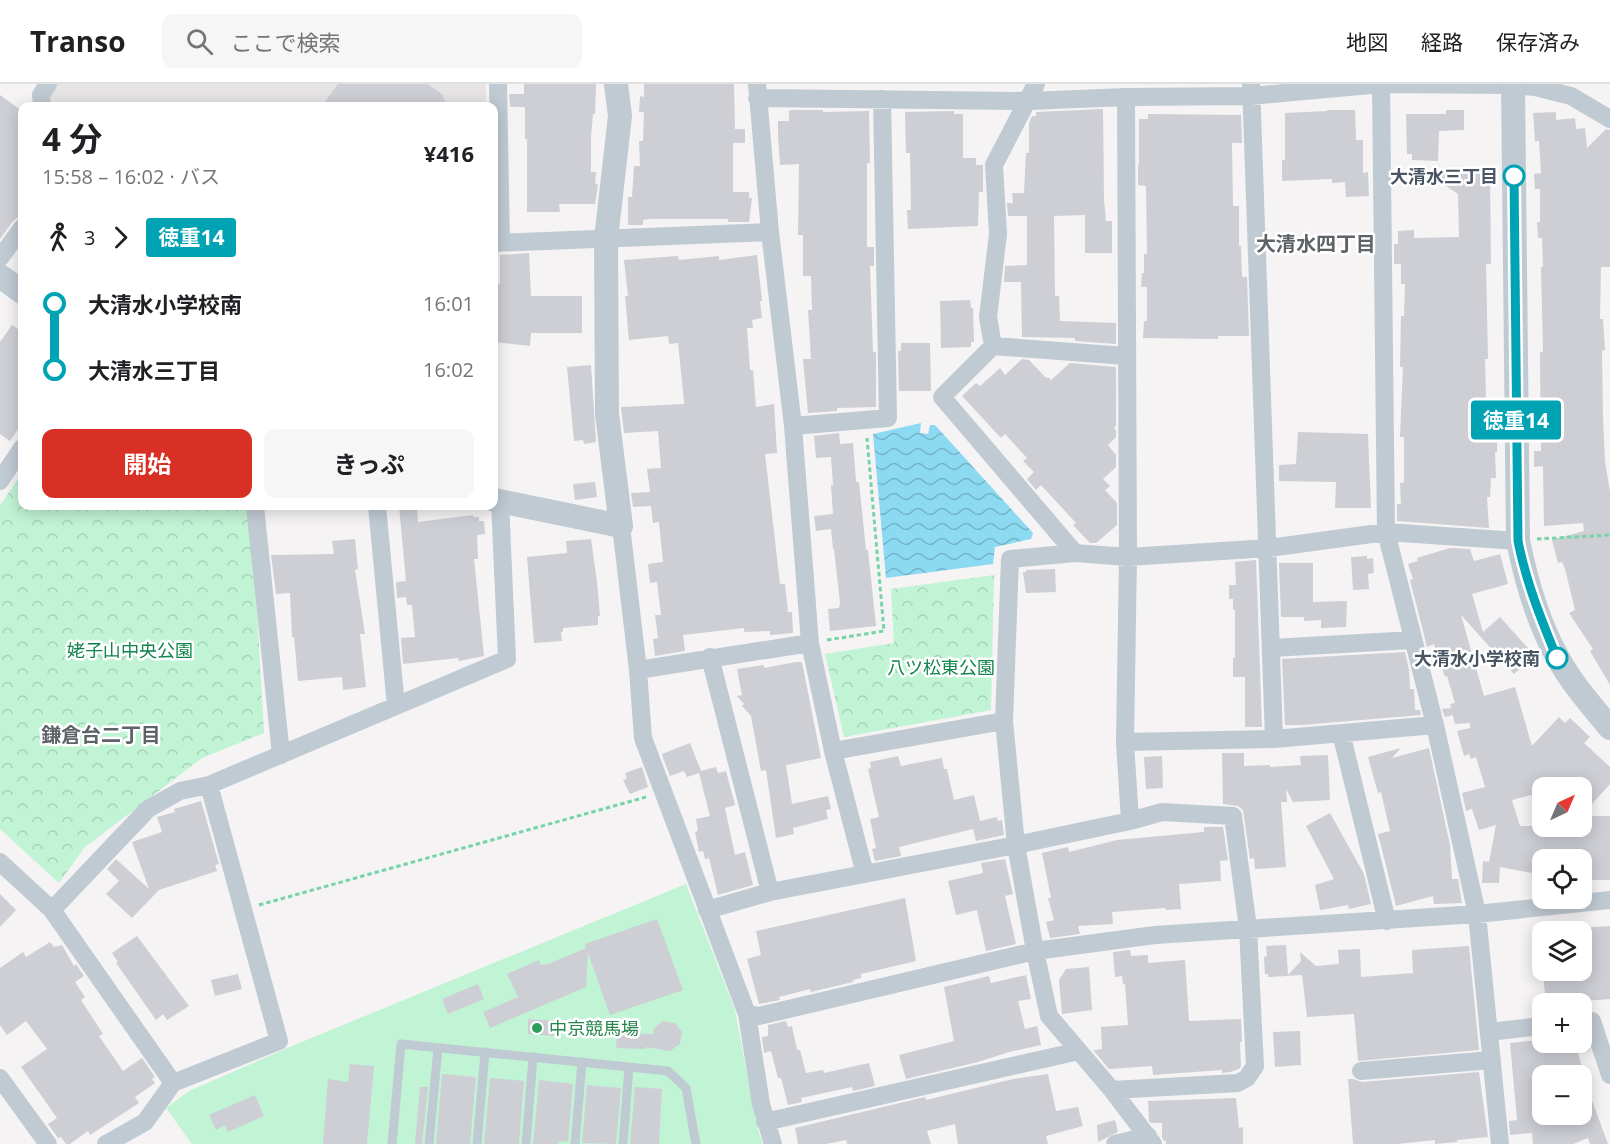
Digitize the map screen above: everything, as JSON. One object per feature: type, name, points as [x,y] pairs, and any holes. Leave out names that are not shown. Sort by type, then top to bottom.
[{"type":"street","points":[[42,102],[41,95],[48,84]]},
{"type":"street","points":[[498,84],[498,102]]},
{"type":"street","points":[[616,84],[620,116],[606,239],[607,414],[638,669],[643,738],[747,1014],[765,1122],[773,1144]]},
{"type":"street","points":[[1381,84],[1386,532],[1435,725],[1477,914],[1500,1144]]},
{"type":"street","points":[[865,874],[833,751],[810,643],[793,426],[770,232],[757,91],[882,99],[964,92],[1033,92],[1126,97],[1381,84],[1513,84],[1571,96],[1610,119]]},
{"type":"street","points":[[1513,84],[1518,541],[1524,572],[1557,658],[1610,729]]},
{"type":"street","points":[[1251,90],[1274,739]]},
{"type":"street","points":[[993,346],[988,317],[998,234],[994,165],[1033,92]]},
{"type":"street","points":[[1126,97],[1128,557],[1125,742],[1130,821]]},
{"type":"street","points":[[793,426],[888,418],[882,99]]},
{"type":"street","points":[[498,243],[770,232]]},
{"type":"street","points":[[0,258],[18,233]]},
{"type":"street","points":[[0,276],[18,289]]},
{"type":"street","points":[[1075,553],[942,397],[993,346],[1126,356]]},
{"type":"street","points":[[0,481],[18,454]]},
{"type":"street","points":[[498,501],[621,526]]},
{"type":"street","points":[[255,510],[281,755]]},
{"type":"street","points":[[377,510],[396,706]]},
{"type":"street","points":[[52,910],[148,809],[180,791],[208,785],[507,659],[498,510]]},
{"type":"street","points":[[1151,1140],[1049,1016],[1016,845],[1004,722],[1010,559],[1075,553],[1128,557],[1269,548],[1386,532],[1518,541]]},
{"type":"street","points":[[1272,648],[1413,640]]},
{"type":"street","points":[[638,669],[810,643]]},
{"type":"street","points":[[710,657],[770,892]]},
{"type":"street","points":[[833,751],[1004,722]]},
{"type":"street","points":[[1125,742],[1274,739],[1435,725]]},
{"type":"street","points":[[1341,733],[1387,921]]},
{"type":"street","points":[[110,1143],[145,1122],[173,1083],[279,1041],[208,785]]},
{"type":"street","points":[[707,910],[770,892],[1016,845],[1162,812],[1233,816],[1248,928],[1255,1066],[1247,1078],[1238,1083],[1112,1090]]},
{"type":"street","points":[[0,862],[52,910],[173,1083]]},
{"type":"street","points":[[747,1014],[759,1016],[1035,951],[1155,935],[1387,921],[1610,900]]},
{"type":"street","points":[[1594,1020],[1610,1075]]},
{"type":"street","points":[[1489,1032],[1532,1027]]},
{"type":"street","points":[[765,1122],[1079,1051]]},
{"type":"street","points":[[1361,1071],[1492,1060]]},
{"type":"street","points":[[0,1078],[48,1144]]},
{"type":"street","points":[[1115,1144],[1151,1140]]},
{"type":"lane","points":[[392,1144],[401,1044],[668,1071],[686,1088],[696,1144]]},
{"type":"lane","points":[[429,1144],[438,1048]]},
{"type":"lane","points":[[477,1144],[485,1053]]},
{"type":"lane","points":[[526,1144],[533,1057]]},
{"type":"lane","points":[[575,1144],[582,1062]]},
{"type":"lane","points":[[623,1144],[629,1067]]},
{"type":"path","points":[[810,643],[884,630],[865,420]]},
{"type":"path","points":[[1518,541],[1610,535]]},
{"type":"path","points":[[243,909],[663,792]]},
{"type":"shaded area","points":[[57,84],[486,84],[486,102],[49,102],[49,96]]},
{"type":"green space","name":"姥子山中央公園","points":[[18,479],[18,510],[251,510],[264,733],[202,758],[84,848],[59,883],[0,829],[0,505]]},
{"type":"green space","name":"八ツ松東公園","points":[[994,575],[991,710],[844,737],[825,654],[894,643],[891,589]]},
{"type":"green space","name":"中京競馬場","points":[[686,884],[735,1010],[757,1127],[763,1144],[192,1144],[166,1108],[189,1091],[292,1046]]},
{"type":"water","points":[[921,423],[920,433],[928,434],[930,425],[935,425],[1033,533],[1031,539],[995,547],[993,564],[886,578],[873,434]]},
{"type":"building","points":[[338,84],[428,84],[443,95],[445,102],[325,102]]},
{"type":"building","points":[[524,84],[596,84],[591,138],[591,172],[596,172],[595,183],[598,185],[595,204],[559,204],[560,212],[527,212],[525,107],[510,107],[509,94],[524,94]]},
{"type":"building","points":[[644,84],[734,84],[735,129],[745,129],[745,143],[733,143],[733,192],[749,192],[749,198],[752,198],[749,222],[728,222],[728,219],[650,219],[643,220],[643,225],[628,225],[628,197],[632,197],[634,166],[640,166],[639,141],[643,141],[644,112],[639,112],[640,96],[644,97]]},
{"type":"building","points":[[0,95],[18,108],[18,217],[0,239]]},
{"type":"building","points":[[1103,109],[1104,199],[1106,221],[1112,221],[1112,253],[1085,253],[1085,215],[1054,216],[1055,296],[1059,296],[1060,321],[1116,323],[1116,344],[1075,341],[1075,338],[1022,337],[1021,282],[1004,282],[1005,266],[1027,265],[1027,216],[1008,216],[1007,203],[1013,203],[1012,193],[1024,193],[1026,153],[1029,153],[1029,123],[1032,116],[1036,116],[1036,112]]},
{"type":"building","points":[[1355,110],[1356,140],[1363,140],[1363,173],[1368,172],[1369,196],[1346,197],[1345,182],[1332,183],[1332,179],[1282,181],[1282,160],[1285,160],[1285,113]]},
{"type":"building","points":[[1446,110],[1464,110],[1464,130],[1439,131],[1438,161],[1412,160],[1412,154],[1407,154],[1406,114],[1446,114]]},
{"type":"building","points":[[789,111],[869,111],[867,247],[874,247],[874,266],[870,266],[873,352],[876,352],[876,407],[837,408],[837,411],[808,413],[803,359],[811,359],[808,310],[812,310],[811,276],[803,276],[803,235],[798,235],[799,164],[780,165],[778,136],[778,121],[789,121]]},
{"type":"building","points":[[954,111],[954,114],[963,114],[963,158],[976,158],[976,165],[983,165],[983,192],[979,192],[978,226],[908,229],[907,210],[911,210],[910,153],[906,153],[905,112]]},
{"type":"building","points":[[1556,112],[1556,120],[1575,118],[1576,129],[1585,128],[1587,148],[1606,129],[1610,130],[1610,267],[1601,267],[1600,319],[1603,319],[1605,350],[1602,351],[1605,461],[1610,492],[1610,685],[1590,651],[1593,649],[1569,613],[1575,610],[1565,569],[1562,562],[1558,563],[1552,540],[1584,531],[1583,523],[1544,526],[1543,466],[1534,467],[1534,451],[1541,451],[1540,352],[1543,352],[1541,267],[1543,267],[1542,238],[1538,238],[1537,222],[1540,222],[1540,189],[1535,189],[1534,174],[1541,173],[1539,141],[1535,141],[1533,113]]},
{"type":"building","points":[[1148,114],[1241,115],[1242,143],[1232,143],[1233,206],[1239,206],[1239,246],[1241,246],[1242,277],[1247,277],[1249,336],[1218,336],[1218,339],[1143,338],[1144,321],[1147,321],[1147,287],[1141,287],[1144,254],[1147,254],[1146,186],[1138,185],[1139,119],[1148,119]]},
{"type":"building","points":[[1466,167],[1486,167],[1486,176],[1490,176],[1491,264],[1486,264],[1488,359],[1485,359],[1486,399],[1488,399],[1488,411],[1493,411],[1493,437],[1497,437],[1497,452],[1495,452],[1496,478],[1491,478],[1490,497],[1487,497],[1489,528],[1397,521],[1397,504],[1401,504],[1400,483],[1404,482],[1404,437],[1400,437],[1403,367],[1400,367],[1401,316],[1404,316],[1405,284],[1401,284],[1401,264],[1394,264],[1394,244],[1398,244],[1398,231],[1414,230],[1414,238],[1459,237],[1458,194],[1425,172],[1467,170]]},
{"type":"building","points":[[529,253],[531,296],[582,296],[582,333],[531,333],[530,346],[498,342],[500,255]]},
{"type":"building","points":[[757,255],[762,318],[752,320],[753,328],[747,328],[750,370],[753,370],[756,407],[774,404],[777,453],[765,454],[780,584],[785,584],[788,612],[792,612],[793,633],[770,635],[770,631],[744,632],[744,628],[683,635],[685,651],[655,656],[653,639],[658,638],[655,615],[661,615],[657,582],[650,583],[648,564],[663,562],[659,522],[653,523],[651,506],[633,507],[631,493],[650,492],[647,469],[661,468],[658,431],[624,433],[621,407],[684,404],[684,401],[678,343],[669,344],[668,336],[629,340],[624,260],[678,256],[679,260],[719,256],[719,260]]},
{"type":"building","points":[[970,300],[971,308],[973,308],[974,342],[971,342],[971,347],[941,348],[940,301]]},
{"type":"building","points":[[12,325],[18,329],[18,429],[10,441],[0,434],[0,342]]},
{"type":"building","points":[[901,343],[930,343],[931,391],[899,391],[898,351],[901,351]]},
{"type":"building","points":[[1022,359],[1029,360],[1046,378],[1051,380],[1070,363],[1116,367],[1116,426],[1114,428],[1116,437],[1108,445],[1116,455],[1116,467],[1103,479],[1110,486],[1105,490],[1117,503],[1117,525],[1096,543],[1090,543],[1073,525],[1076,523],[1041,485],[1036,490],[1027,479],[1034,472],[1023,461],[1027,458],[1005,434],[1001,438],[962,396],[976,383],[980,386],[1000,368],[1005,375]]},
{"type":"building","points":[[591,365],[596,442],[584,444],[583,440],[574,441],[567,367]]},
{"type":"building","points":[[1298,432],[1368,434],[1371,508],[1335,508],[1336,482],[1279,481],[1279,465],[1296,464]]},
{"type":"building","points":[[839,433],[840,444],[853,443],[856,482],[859,482],[876,626],[830,631],[828,609],[839,608],[840,603],[834,549],[831,529],[816,531],[814,516],[833,514],[831,457],[816,458],[814,436]]},
{"type":"building","points":[[595,482],[597,497],[575,500],[573,484]]},
{"type":"building","points":[[399,510],[417,510],[418,522],[473,515],[473,517],[479,517],[479,521],[484,521],[485,534],[477,535],[478,559],[474,559],[484,656],[459,661],[458,658],[403,664],[401,638],[415,637],[412,605],[407,605],[406,597],[397,598],[396,582],[406,581]]},
{"type":"building","points":[[355,539],[358,569],[355,570],[365,634],[360,634],[366,687],[343,690],[342,677],[298,681],[294,637],[292,637],[290,593],[276,594],[271,555],[334,554],[332,541]]},
{"type":"building","points":[[591,539],[600,616],[598,616],[598,625],[563,628],[562,641],[534,643],[527,557],[567,553],[566,541]]},
{"type":"building","points":[[1450,548],[1470,549],[1474,561],[1500,554],[1508,584],[1472,594],[1483,632],[1500,617],[1535,656],[1514,674],[1461,615],[1484,696],[1515,687],[1532,746],[1559,717],[1565,723],[1570,718],[1590,737],[1584,743],[1610,767],[1610,784],[1592,804],[1592,777],[1532,777],[1532,795],[1512,800],[1520,826],[1532,826],[1532,837],[1592,837],[1592,816],[1610,816],[1610,880],[1592,880],[1592,849],[1532,849],[1532,873],[1500,867],[1499,883],[1482,883],[1483,861],[1489,862],[1496,825],[1479,830],[1472,809],[1466,811],[1462,793],[1485,787],[1476,757],[1471,759],[1469,754],[1464,756],[1457,731],[1470,728],[1470,723],[1455,724],[1453,715],[1445,717],[1442,709],[1451,708],[1450,704],[1455,703],[1434,644],[1427,647],[1408,564],[1418,561],[1417,558]]},
{"type":"building","points":[[1367,556],[1367,559],[1373,558],[1374,573],[1368,574],[1369,589],[1353,590],[1351,557]]},
{"type":"building","points":[[1256,560],[1262,727],[1245,727],[1245,677],[1233,677],[1235,610],[1233,610],[1233,599],[1229,599],[1229,585],[1236,585],[1235,562]]},
{"type":"building","points":[[1279,563],[1313,563],[1313,602],[1347,601],[1346,627],[1321,628],[1321,620],[1304,621],[1304,617],[1281,617]]},
{"type":"building","points":[[1055,569],[1056,592],[1026,593],[1023,572]]},
{"type":"building","points":[[1405,652],[1410,689],[1414,689],[1415,710],[1420,710],[1421,715],[1285,725],[1282,659]]},
{"type":"building","points":[[802,662],[821,758],[786,765],[792,804],[828,796],[831,809],[826,810],[828,819],[793,828],[794,834],[776,838],[766,770],[761,771],[751,716],[737,696],[742,695],[737,669],[764,665],[764,668]]},
{"type":"building","points":[[690,743],[701,771],[716,767],[718,773],[726,771],[735,805],[725,808],[735,855],[745,852],[753,885],[718,895],[709,858],[705,859],[703,851],[699,852],[695,832],[698,831],[696,819],[710,816],[699,773],[687,777],[684,771],[670,776],[662,754]]},
{"type":"building","points":[[1401,748],[1392,758],[1429,748],[1450,845],[1452,879],[1458,879],[1462,903],[1434,904],[1433,896],[1396,906],[1378,834],[1390,831],[1381,792],[1378,793],[1368,757]]},
{"type":"building","points":[[1222,753],[1244,753],[1244,766],[1270,765],[1270,767],[1301,765],[1300,756],[1328,755],[1330,800],[1293,802],[1286,789],[1287,802],[1281,802],[1286,867],[1255,869],[1254,858],[1250,859],[1243,810],[1238,806],[1223,804]]},
{"type":"building","points":[[898,756],[901,766],[942,758],[954,800],[974,795],[980,821],[997,817],[998,821],[1002,820],[1004,835],[976,841],[973,829],[899,847],[901,856],[875,861],[872,849],[876,848],[870,819],[879,817],[868,769],[871,768],[870,762]]},
{"type":"building","points":[[1162,756],[1163,788],[1146,789],[1144,757]]},
{"type":"building","points":[[642,767],[648,787],[630,794],[623,780],[627,779],[625,773]]},
{"type":"building","points":[[201,801],[219,864],[215,865],[217,871],[159,890],[132,918],[106,894],[119,881],[107,869],[116,859],[149,889],[132,842],[162,832],[157,817]]},
{"type":"building","points":[[1330,813],[1364,874],[1371,904],[1349,909],[1348,905],[1320,910],[1315,885],[1334,879],[1306,826]]},
{"type":"building","points":[[1204,827],[1223,827],[1228,860],[1220,861],[1221,881],[1179,884],[1181,909],[1112,912],[1113,924],[1078,926],[1080,934],[1050,938],[1046,922],[1054,920],[1048,898],[1051,898],[1042,853],[1068,847],[1069,852],[1117,840],[1204,832]]},
{"type":"building","points":[[1005,859],[1013,894],[1005,896],[1016,944],[986,951],[977,910],[956,915],[948,881],[983,873],[981,863]]},
{"type":"building","points":[[0,894],[16,910],[0,927]]},
{"type":"building","points":[[905,898],[916,961],[861,974],[861,978],[853,982],[811,992],[810,989],[779,997],[780,1000],[759,1004],[747,959],[761,955],[756,931]]},
{"type":"building","points":[[657,919],[683,990],[610,1015],[588,953],[586,987],[490,1028],[483,1012],[518,997],[507,974],[539,960],[541,965],[548,964],[586,948],[585,944]]},
{"type":"building","points":[[1610,926],[1610,999],[1592,1000],[1592,993],[1545,993],[1544,981],[1592,981],[1592,927]]},
{"type":"building","points":[[137,936],[189,1006],[167,1020],[163,1014],[156,1020],[116,963],[118,962],[112,953]]},
{"type":"building","points":[[50,942],[54,947],[62,945],[74,966],[76,964],[84,976],[75,982],[85,997],[81,1000],[103,1034],[99,1036],[123,1071],[142,1058],[155,1077],[152,1079],[155,1083],[135,1097],[139,1103],[90,1135],[88,1131],[70,1144],[66,1144],[61,1137],[58,1138],[48,1124],[57,1118],[21,1067],[47,1049],[26,1021],[7,1035],[0,1025],[0,968],[23,952],[26,957]]},
{"type":"building","points":[[1286,945],[1288,975],[1301,961],[1300,952],[1316,966],[1339,964],[1338,950],[1360,949],[1361,977],[1413,973],[1412,950],[1469,946],[1479,1050],[1358,1061],[1354,1014],[1307,1017],[1302,975],[1268,977],[1268,974],[1265,974],[1266,946]]},
{"type":"building","points":[[1130,950],[1131,956],[1148,955],[1148,963],[1185,960],[1189,1021],[1241,1019],[1242,1042],[1240,1042],[1241,1066],[1239,1069],[1222,1073],[1222,1070],[1153,1075],[1152,1066],[1109,1069],[1093,1050],[1102,1049],[1101,1027],[1128,1025],[1125,984],[1123,984],[1122,976],[1115,977],[1113,952]]},
{"type":"building","points":[[1089,967],[1092,1010],[1062,1014],[1059,980],[1066,969]]},
{"type":"building","points":[[238,974],[242,989],[215,996],[211,980]]},
{"type":"building","points":[[1026,975],[1031,999],[1018,1001],[1025,1029],[1037,1026],[1041,1045],[906,1079],[899,1055],[954,1041],[944,987],[989,976],[991,983]]},
{"type":"building","points":[[478,984],[484,999],[448,1014],[442,999]]},
{"type":"building","points":[[528,1019],[588,1023],[553,1036],[528,1034]]},
{"type":"building","points":[[663,1021],[675,1023],[682,1032],[680,1044],[670,1051],[646,1047],[646,1049],[616,1048],[617,1033],[653,1034],[654,1028]]},
{"type":"building","points":[[786,1021],[788,1027],[792,1026],[797,1050],[800,1050],[806,1073],[823,1070],[824,1073],[869,1063],[875,1086],[853,1091],[852,1087],[801,1098],[802,1102],[788,1105],[771,1051],[764,1053],[762,1037],[768,1036],[768,1025]]},
{"type":"building","points":[[1300,1031],[1301,1065],[1275,1067],[1273,1032]]},
{"type":"building","points":[[1532,1041],[1532,1053],[1581,1053],[1578,1054],[1582,1065],[1532,1065],[1532,1125],[1592,1125],[1592,1100],[1608,1144],[1590,1144],[1588,1138],[1573,1144],[1533,1144],[1532,1133],[1510,1135],[1509,1121],[1517,1120],[1510,1043]]},
{"type":"building","points":[[350,1064],[374,1066],[367,1144],[323,1144],[328,1079],[348,1082]]},
{"type":"building","points":[[1479,1072],[1488,1137],[1435,1144],[1435,1140],[1397,1144],[1353,1144],[1348,1079],[1362,1082]]},
{"type":"building","points":[[442,1074],[476,1077],[470,1144],[436,1144]]},
{"type":"building","points":[[1048,1074],[1056,1111],[1078,1107],[1083,1126],[1046,1136],[1048,1144],[958,1144],[955,1124],[927,1131],[931,1144],[847,1144],[846,1140],[826,1144],[798,1144],[795,1128],[925,1097],[926,1100],[1013,1079]]},
{"type":"building","points":[[490,1078],[524,1081],[519,1144],[484,1144]]},
{"type":"building","points":[[539,1080],[573,1084],[568,1142],[533,1144]]},
{"type":"building","points":[[587,1085],[621,1088],[616,1144],[582,1143]]},
{"type":"building","points":[[420,1087],[428,1087],[422,1144],[415,1144]]},
{"type":"building","points":[[635,1087],[662,1089],[659,1144],[630,1144]]},
{"type":"building","points":[[255,1095],[264,1116],[228,1132],[225,1125],[216,1130],[209,1115]]},
{"type":"building","points":[[1236,1098],[1239,1128],[1243,1127],[1243,1144],[1166,1144],[1162,1137],[1162,1123],[1149,1121],[1148,1101]]},
{"type":"building","points":[[1115,1120],[1118,1132],[1098,1142],[1097,1125]]},
{"type":"bus line","name":"徳重14","points":[[1514,176],[1518,541],[1524,572],[1557,658]]},
{"type":"place","name":"大清水三丁目","points":[[1514,176]]},
{"type":"place","name":"大清水小学校南","points":[[1557,658]]},
{"type":"place","name":"中京競馬場","points":[[537,1028]]},
{"type":"district","name":"大清水四丁目","points":[[1316,243]]},
{"type":"district","name":"鎌倉台二丁目","points":[[101,734]]}]
